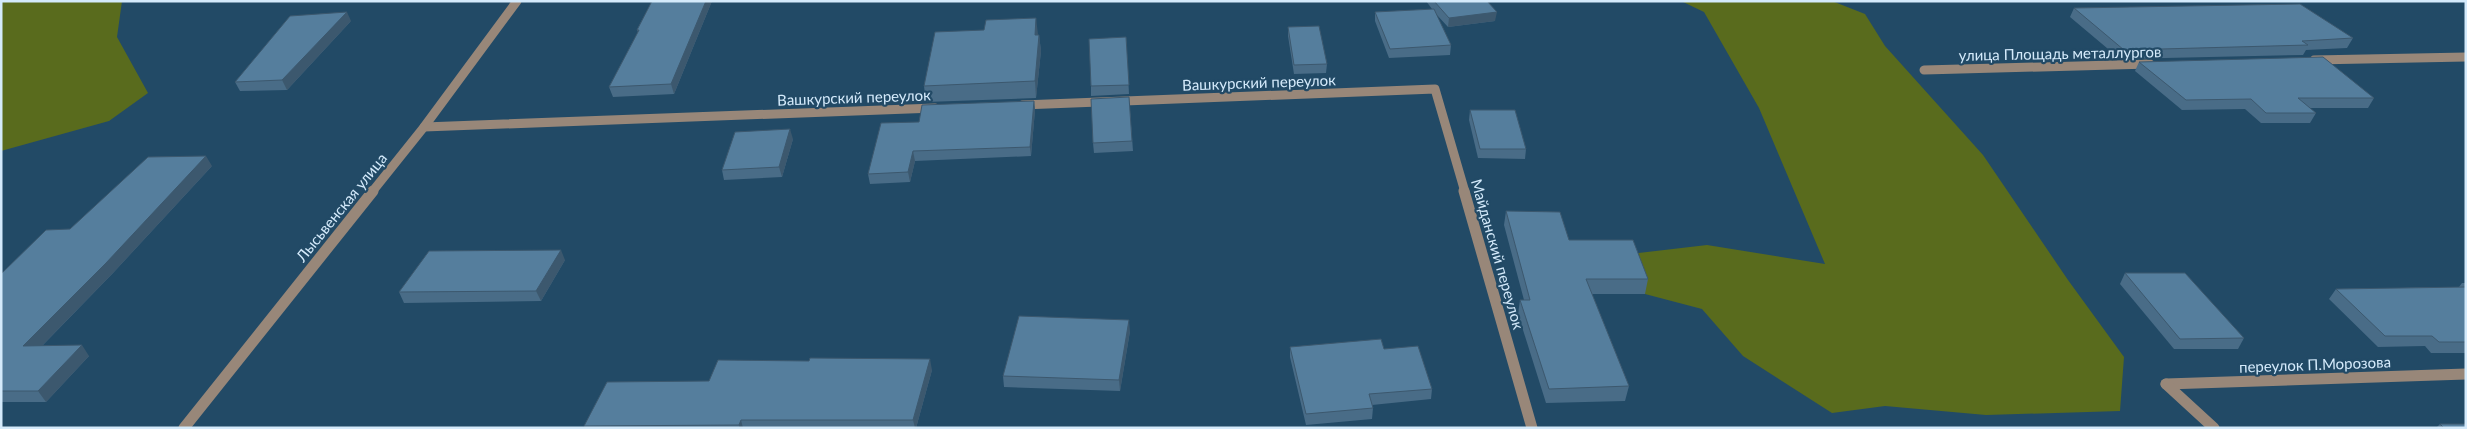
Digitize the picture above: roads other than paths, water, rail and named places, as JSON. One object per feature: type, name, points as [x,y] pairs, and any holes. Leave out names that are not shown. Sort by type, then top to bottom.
[{"type":"street","name":"Лысьвенская улица","points":[[184,428],[424,127],[517,1]]},
{"type":"street","points":[[2308,60],[2466,57]]},
{"type":"street","name":"улица Площадь металлургов","points":[[1924,70],[2161,64]]},
{"type":"street","name":"Вашкурский переулок","points":[[1009,105],[1435,89]]},
{"type":"street","name":"Майданский переулок","points":[[1435,89],[1532,428]]},
{"type":"street","name":"Вашкурский переулок","points":[[424,127],[949,108]]},
{"type":"street","name":"переулок П.Морозова","points":[[2214,428],[2166,384],[2466,374]]}]
